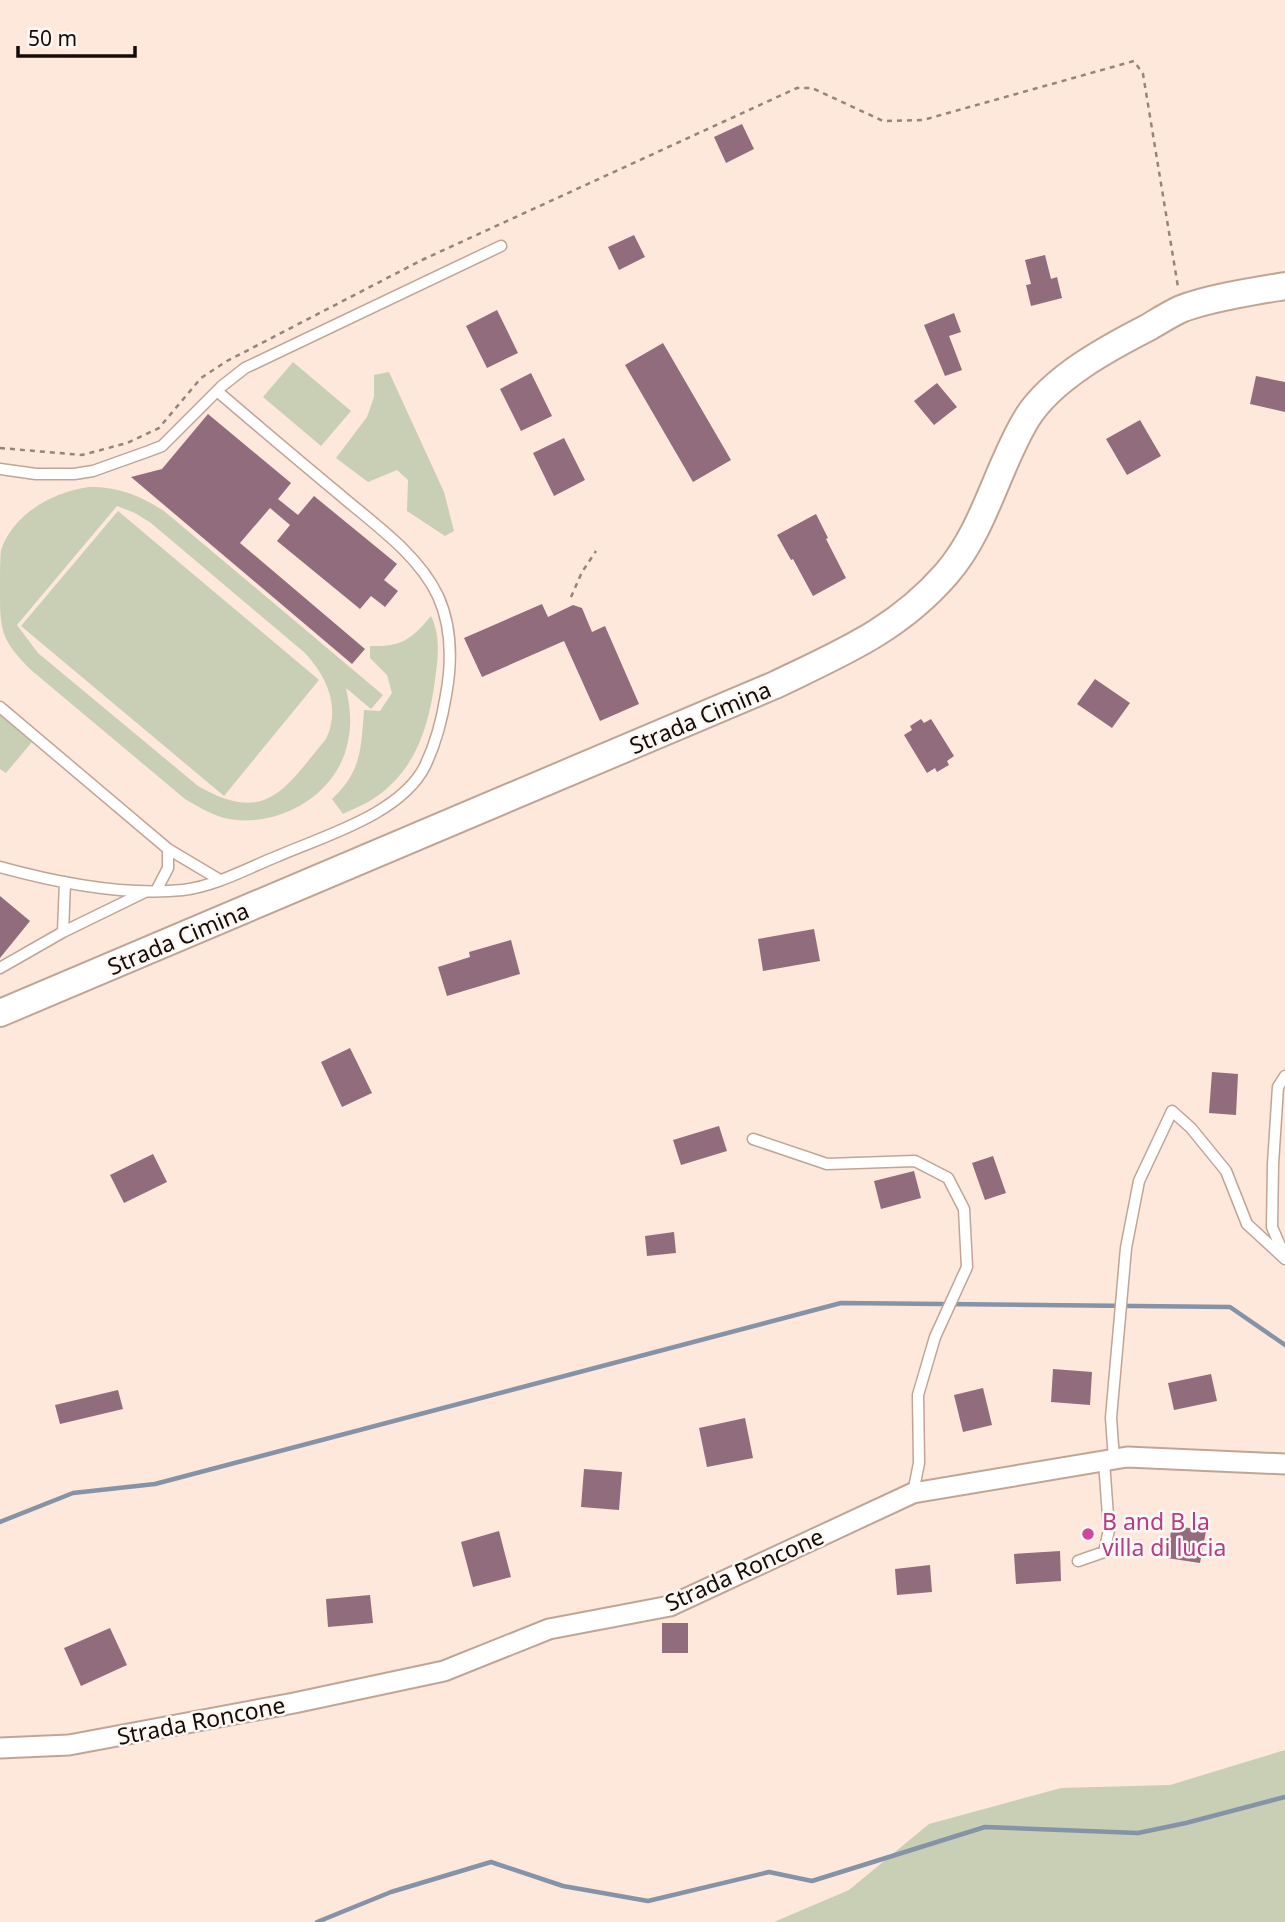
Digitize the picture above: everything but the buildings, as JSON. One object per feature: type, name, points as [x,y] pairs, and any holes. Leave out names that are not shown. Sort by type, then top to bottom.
[{"type":"main road","name":"Strada Cimina","points":[[0,1013],[775,685],[877,634],[905,615],[949,571],[982,513],[1028,416],[1052,389],[1094,359],[1182,309],[1285,286]]},
{"type":"street","name":"Strada Roncone","points":[[0,1748],[69,1745],[294,1703],[444,1671],[549,1629],[670,1606],[913,1493],[1127,1457],[1285,1464]]},
{"type":"lane","points":[[0,469],[36,474],[74,474],[127,460],[162,446],[217,391],[245,368],[501,246]]},
{"type":"lane","points":[[0,867],[65,882],[151,892],[186,889],[220,880],[363,820],[397,798],[424,768],[440,730],[448,685],[451,640],[438,597],[419,566],[387,535],[217,391]]},
{"type":"lane","points":[[0,707],[168,849],[220,880]]},
{"type":"lane","points":[[0,968],[63,932],[151,892],[168,868],[168,849]]},
{"type":"lane","points":[[63,932],[65,882]]},
{"type":"lane","points":[[1285,1076],[1278,1087],[1272,1227],[1285,1258]]},
{"type":"lane","points":[[1078,1561],[1104,1552],[1109,1530],[1111,1418],[1126,1248],[1139,1181],[1172,1111],[1191,1128],[1226,1171],[1247,1224],[1285,1258]]},
{"type":"lane","points":[[753,1139],[827,1164],[915,1161],[948,1178],[964,1209],[967,1267],[935,1338],[918,1395],[919,1463],[913,1493]]},
{"type":"path","points":[[0,448],[82,455],[127,443],[159,428],[201,378],[227,360],[422,260],[797,88],[812,88],[883,121],[923,121],[1134,61],[1143,74],[1182,309]]},
{"type":"path","points":[[571,597],[582,572],[596,551]]},
{"type":"green space","points":[[293,362],[351,411],[321,446],[263,397]]},
{"type":"green space","points":[[389,372],[444,492],[454,531],[445,536],[407,511],[408,480],[397,470],[368,482],[336,458],[367,417],[374,397],[374,375]]},
{"type":"green space","points":[[100,487],[119,490],[146,500],[164,511],[383,695],[371,709],[346,688],[350,715],[348,741],[342,761],[332,778],[318,793],[302,805],[264,819],[224,818],[209,812],[185,799],[31,670],[13,650],[2,624],[1,550],[15,525],[36,506],[75,490]],"holes":[[[117,506],[151,523],[305,653],[320,672],[332,704],[326,739],[286,786],[272,796],[258,802],[241,802],[198,786],[38,653],[17,625]]]},
{"type":"green space","points":[[118,511],[319,680],[224,796],[21,626]]},
{"type":"green space","points":[[431,616],[437,639],[437,663],[429,714],[418,745],[411,760],[390,786],[372,800],[343,814],[332,799],[355,769],[364,710],[380,711],[392,693],[387,675],[370,658],[370,646],[390,645],[405,640]]},
{"type":"green space","points":[[0,715],[32,742],[6,773],[0,769]]},
{"type":"green space","points":[[1285,1750],[1285,1922],[774,1922],[849,1890],[929,1824],[1061,1788],[1170,1785]]},
{"type":"waterway","points":[[0,1522],[73,1493],[155,1484],[841,1303],[1230,1307],[1285,1345]]},
{"type":"waterway","points":[[317,1922],[391,1892],[491,1862],[563,1886],[648,1901],[769,1872],[812,1881],[985,1827],[1138,1833],[1285,1797]]},
{"type":"place","name":"B and B la villa di lucia","points":[[1088,1534]]}]
